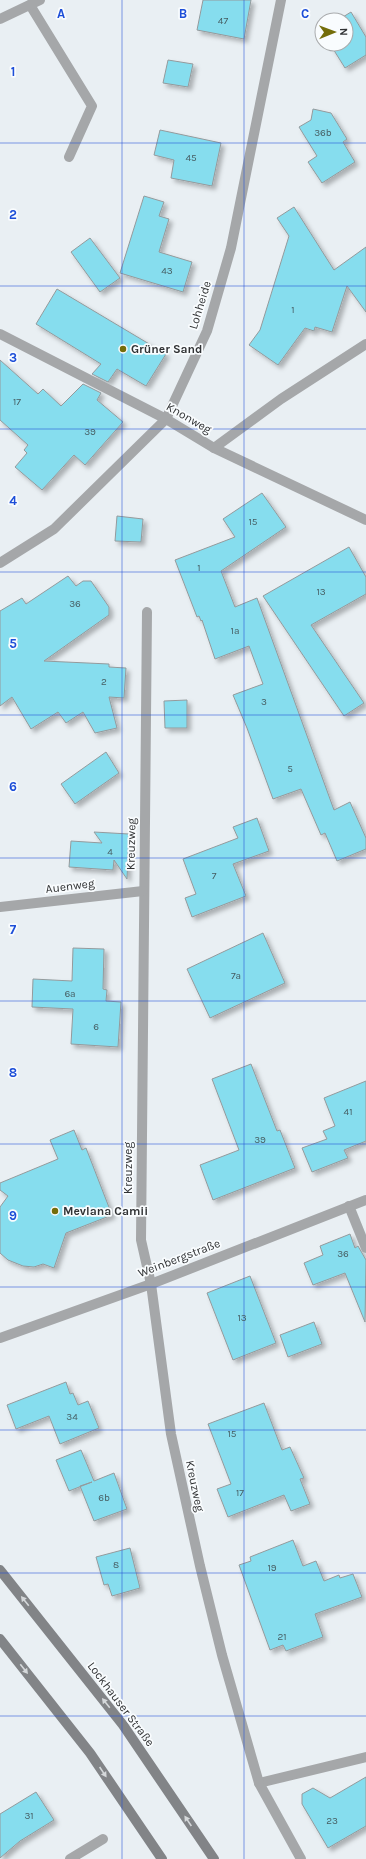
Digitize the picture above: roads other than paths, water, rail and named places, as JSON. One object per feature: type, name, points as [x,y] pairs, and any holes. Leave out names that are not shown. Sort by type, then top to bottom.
[{"type":"main road","name":"Lockhauser Straße","points":[[0,1570],[123,1725],[214,1859]]},
{"type":"main road","points":[[0,1639],[90,1753],[162,1859]]},
{"type":"street","points":[[0,19],[40,0]]},
{"type":"street","name":"Lohheide","points":[[0,563],[54,529],[166,419],[207,331],[231,248],[281,0]]},
{"type":"street","points":[[30,5],[92,106],[69,157]]},
{"type":"street","name":"Knonweg","points":[[0,334],[166,419],[214,448],[366,520]]},
{"type":"street","points":[[214,448],[280,400],[366,344]]},
{"type":"street","name":"Kreuzweg","points":[[147,612],[143,891],[141,1240],[151,1284],[171,1434],[220,1648],[259,1783],[301,1859]]},
{"type":"street","name":"Auenweg","points":[[0,907],[143,891]]},
{"type":"street","name":"Weinbergstraße","points":[[0,1338],[151,1284],[366,1200]]},
{"type":"street","points":[[349,1206],[366,1248]]},
{"type":"street","points":[[259,1783],[366,1758]]},
{"type":"street","points":[[70,1859],[103,1839]]},
{"type":"place","name":"Grüner Sand","points":[[123,349]]},
{"type":"place","name":"Mevlana Camii","points":[[55,1211]]}]
